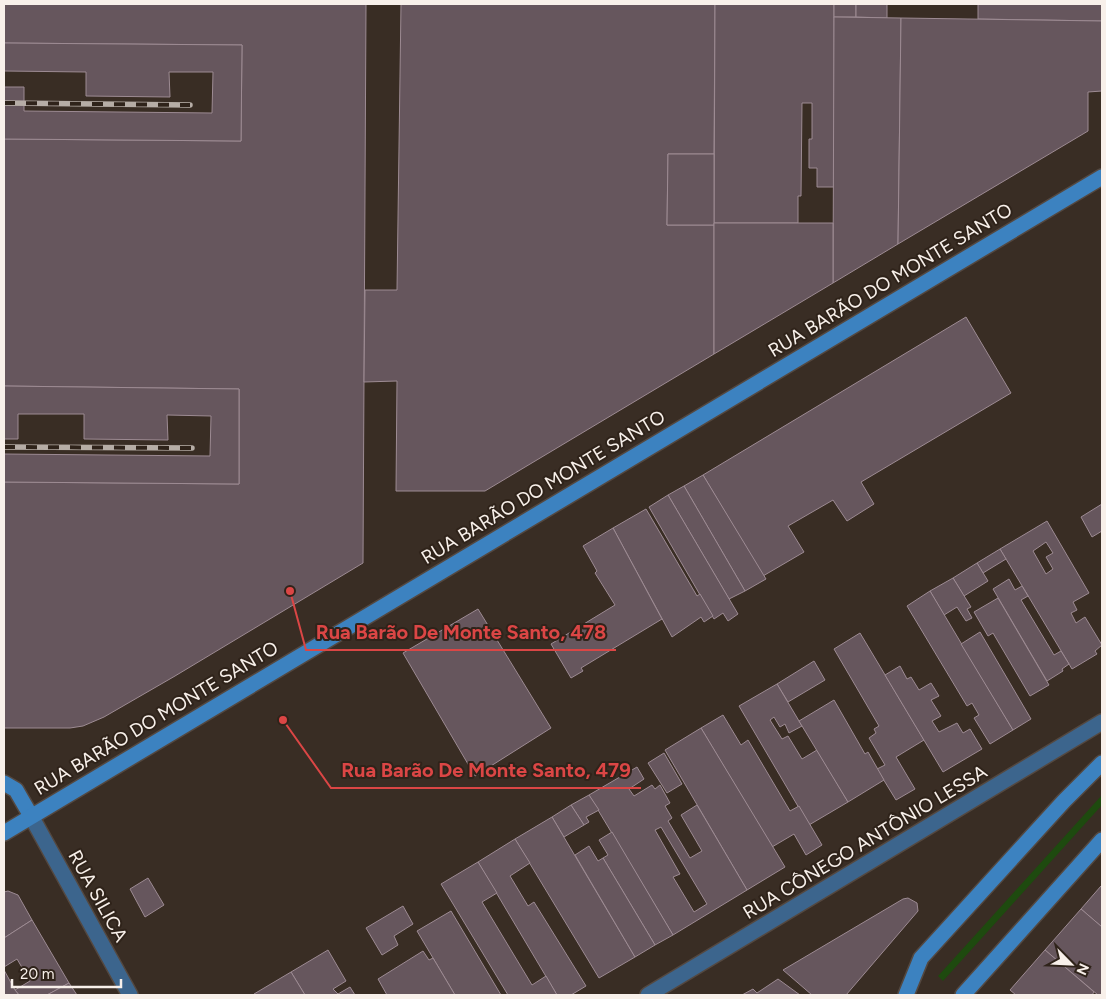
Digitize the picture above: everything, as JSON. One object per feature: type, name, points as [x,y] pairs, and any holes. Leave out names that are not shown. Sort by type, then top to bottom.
[{"type":"street","name":"RUA BARÃO DO MONTE SANTO","points":[[4,833],[1102,176]]},
{"type":"street","name":"RUA CÔNEGO ANTÔNIO LESSA","points":[[648,995],[1102,722]]},
{"type":"street","points":[[906,995],[921,958],[1064,801],[1102,763]]},
{"type":"street","points":[[4,783],[16,790],[31,816]]},
{"type":"street","name":"RUA SILICA","points":[[31,816],[130,995]]},
{"type":"street","points":[[963,995],[1102,840]]},
{"type":"green space","points":[[1102,795],[1102,805],[943,981],[938,976]]},
{"type":"building","points":[[4,4],[366,4],[363,563],[104,717],[83,726],[70,728],[4,728],[4,482],[239,484],[239,389],[4,386],[4,139],[241,141],[242,45],[4,43]]},
{"type":"building","points":[[401,4],[715,4],[714,154],[668,154],[667,225],[714,225],[714,354],[485,491],[396,491],[397,381],[364,382],[365,290],[397,290]]},
{"type":"building","points":[[715,4],[834,4],[834,187],[817,187],[817,168],[809,168],[809,139],[812,139],[812,103],[802,103],[801,196],[798,196],[798,223],[714,223]]},
{"type":"building","points":[[834,4],[856,4],[856,17],[834,17]]},
{"type":"building","points":[[856,4],[887,4],[887,18],[856,17]]},
{"type":"building","points":[[978,4],[1102,4],[1102,21],[978,19]]},
{"type":"building","points":[[834,17],[901,18],[898,244],[833,283]]},
{"type":"building","points":[[901,18],[1102,21],[1102,91],[1088,92],[1088,131],[898,244]]},
{"type":"building","points":[[4,43],[242,45],[241,141],[4,139],[4,87],[24,87],[24,111],[212,113],[213,72],[169,72],[170,97],[86,96],[86,72],[4,71]]},
{"type":"building","points":[[668,154],[714,154],[714,225],[667,225]]},
{"type":"building","points":[[714,223],[833,223],[833,283],[714,354]]},
{"type":"building","points":[[966,317],[1011,393],[861,482],[874,504],[847,521],[833,500],[788,526],[804,552],[763,576],[703,475]]},
{"type":"building","points":[[4,386],[239,389],[239,484],[4,482],[4,454],[210,456],[211,416],[167,415],[168,440],[84,439],[84,414],[18,414],[18,439],[4,439]]},
{"type":"building","points":[[703,475],[766,579],[745,591],[684,486]]},
{"type":"building","points":[[684,486],[745,591],[729,599],[668,495]]},
{"type":"building","points":[[668,495],[738,614],[728,621],[723,613],[714,619],[649,507]]},
{"type":"building","points":[[1102,504],[1102,531],[1092,537],[1081,517]]},
{"type":"building","points":[[646,509],[697,596],[700,594],[713,616],[704,622],[701,617],[672,637],[613,528]]},
{"type":"building","points":[[1047,521],[1089,593],[1073,602],[1077,610],[1071,613],[1076,623],[1085,617],[1102,645],[1095,651],[1097,654],[1072,669],[1000,549]],"holes":[[[1046,542],[1053,553],[1046,557],[1053,569],[1046,574],[1033,551]]]},
{"type":"building","points":[[613,528],[662,619],[581,668],[583,671],[571,678],[551,644],[615,605],[595,573],[597,571],[583,546]]},
{"type":"building","points":[[1000,549],[1006,559],[983,573],[977,563]]},
{"type":"building","points":[[977,563],[988,581],[964,596],[953,578]]},
{"type":"building","points":[[953,578],[971,607],[967,609],[972,618],[966,621],[957,607],[944,615],[930,591]]},
{"type":"building","points":[[1009,579],[1015,590],[1022,586],[1028,596],[1021,600],[1054,655],[1061,651],[1069,664],[1062,669],[1063,671],[1047,681],[993,589]]},
{"type":"building","points":[[930,591],[1013,730],[990,744],[974,718],[979,715],[972,703],[967,706],[907,606]]},
{"type":"building","points":[[998,598],[1049,685],[1030,696],[993,633],[988,636],[974,612]]},
{"type":"building","points":[[478,609],[551,728],[475,776],[403,653]]},
{"type":"building","points":[[980,632],[1031,719],[1013,730],[961,644]]},
{"type":"building","points":[[860,633],[924,740],[896,757],[915,789],[896,800],[877,769],[885,765],[869,738],[876,733],[874,729],[879,726],[834,649]]},
{"type":"building","points":[[814,661],[825,680],[788,702],[777,684]]},
{"type":"building","points":[[900,666],[907,679],[911,677],[919,690],[931,683],[939,696],[931,700],[941,716],[932,721],[939,732],[957,723],[963,733],[970,729],[982,749],[943,772],[885,675]]},
{"type":"building","points":[[777,684],[802,726],[789,733],[785,724],[780,727],[774,717],[770,720],[782,739],[788,736],[802,759],[817,750],[848,802],[809,825],[739,706]]},
{"type":"building","points":[[834,700],[865,754],[868,752],[884,780],[848,802],[799,721]]},
{"type":"building","points":[[723,715],[741,745],[748,740],[790,811],[799,806],[822,845],[806,855],[794,834],[772,847],[701,728]]},
{"type":"building","points":[[701,728],[785,867],[747,890],[665,750]]},
{"type":"building","points":[[664,753],[682,784],[667,793],[648,763]]},
{"type":"building","points":[[637,767],[644,779],[629,789],[634,796],[652,785],[655,789],[660,785],[670,803],[665,806],[672,818],[668,821],[690,858],[702,851],[681,815],[697,805],[747,890],[673,935],[589,795]],"holes":[[[661,827],[707,904],[694,912],[673,877],[680,874],[655,830]]]},
{"type":"building","points":[[589,795],[599,810],[586,817],[589,822],[584,825],[571,805]]},
{"type":"building","points":[[571,805],[584,825],[564,837],[552,817]]},
{"type":"building","points":[[552,817],[635,957],[599,978],[515,839]]},
{"type":"building","points":[[612,832],[673,935],[655,945],[603,858],[608,855],[599,840]]},
{"type":"building","points":[[515,839],[530,863],[510,876],[528,906],[534,902],[586,986],[571,995],[557,995],[478,862]]},
{"type":"building","points":[[589,846],[598,861],[603,858],[655,945],[635,957],[575,855]]},
{"type":"building","points":[[478,862],[497,893],[482,902],[532,985],[546,976],[557,995],[508,995],[441,884]]},
{"type":"building","points":[[148,878],[164,905],[145,917],[130,889]]},
{"type":"building","points":[[1101,886],[1102,888],[1102,927],[1081,909]]},
{"type":"building","points":[[8,891],[18,895],[32,920],[4,938],[4,892]]},
{"type":"building","points":[[908,898],[917,903],[918,911],[846,995],[812,995],[783,970],[903,899]]},
{"type":"building","points":[[403,906],[413,924],[394,936],[398,945],[382,955],[366,928]]},
{"type":"building","points":[[1081,909],[1102,927],[1102,995],[1098,995],[1045,950]]},
{"type":"building","points":[[451,911],[501,995],[455,995],[417,931]]},
{"type":"building","points":[[32,920],[69,983],[47,995],[19,995],[15,990],[30,981],[17,959],[4,967],[4,938]]},
{"type":"building","points":[[328,950],[346,981],[333,989],[338,994],[350,987],[355,995],[305,995],[291,972]]},
{"type":"building","points":[[1045,950],[1094,992],[1092,995],[1016,995],[1010,990]]},
{"type":"building","points":[[423,951],[429,960],[433,958],[455,995],[387,995],[378,979]]},
{"type":"building","points":[[4,970],[15,990],[19,995],[4,995]]},
{"type":"building","points":[[291,972],[305,995],[254,994]]},
{"type":"building","points":[[778,979],[800,995],[742,995],[753,989],[757,993]]},
{"type":"building","points":[[69,983],[77,995],[47,995]]},
{"type":"railway","points":[[4,103],[190,105]]},
{"type":"railway","points":[[4,447],[192,448]]},
{"type":"place","name":"Rua Barão De Monte Santo, 478","points":[[290,591]]},
{"type":"place","name":"Rua Barão De Monte Santo, 479","points":[[283,720]]}]
